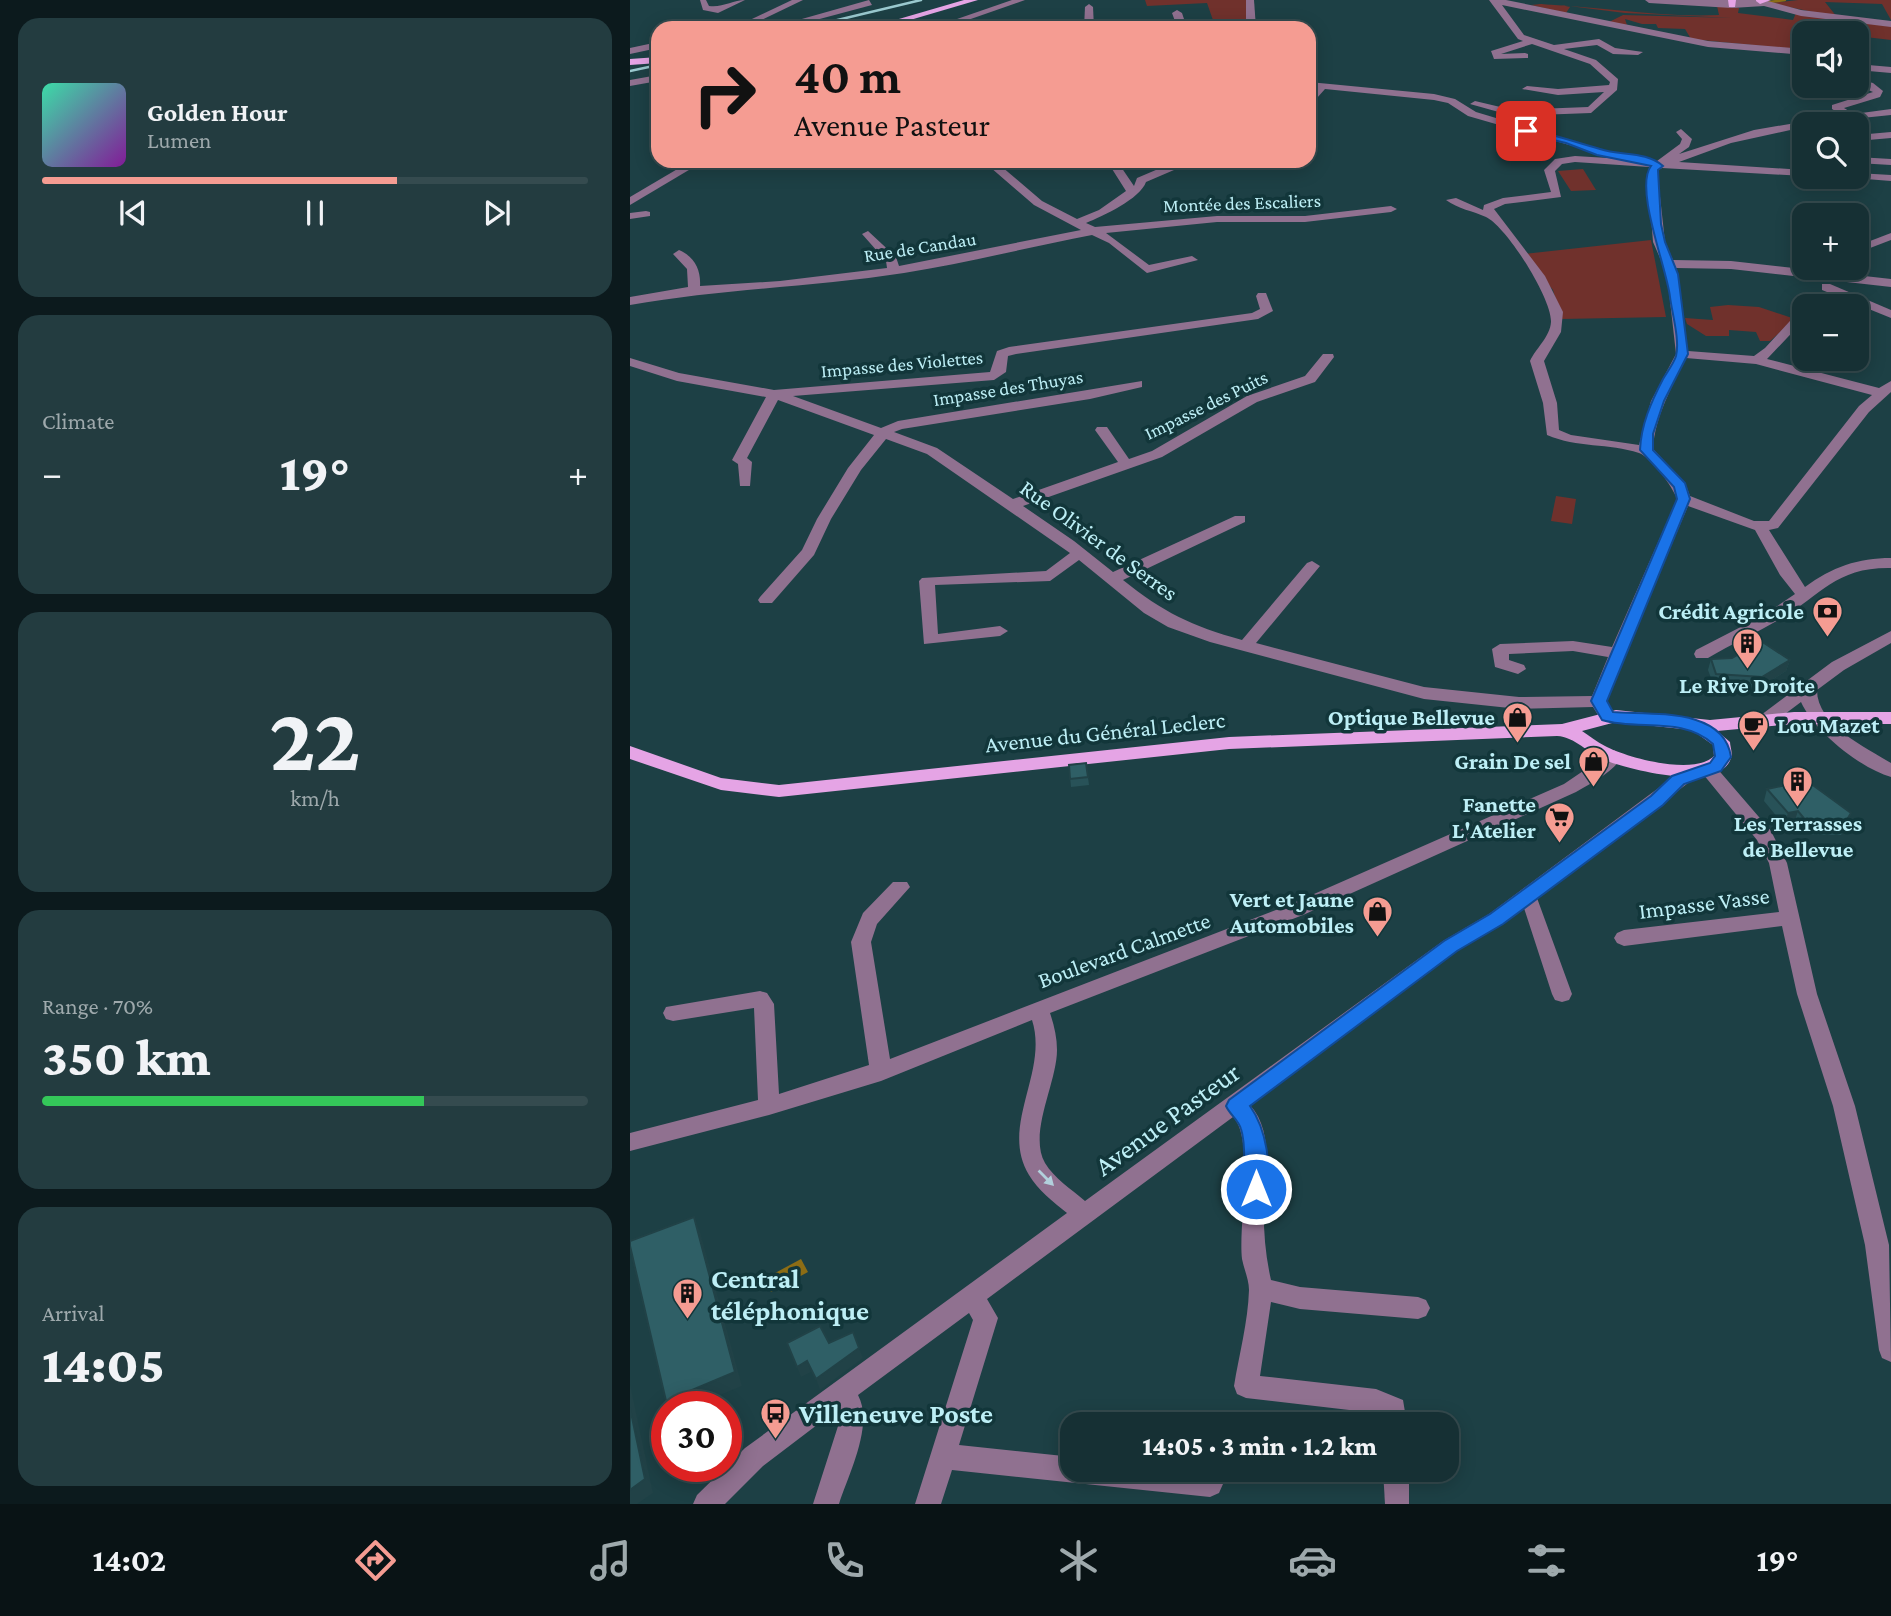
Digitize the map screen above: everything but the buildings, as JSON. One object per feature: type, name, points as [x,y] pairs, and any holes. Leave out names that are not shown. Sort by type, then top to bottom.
[{"type":"main road","points":[[898,21],[974,0]]},
{"type":"main road","points":[[914,21],[988,0]]},
{"type":"main road","points":[[630,63],[651,62]]},
{"type":"main road","points":[[630,63],[651,62]]},
{"type":"main road","points":[[1563,730],[1599,720],[1732,726],[1767,719],[1891,718]]},
{"type":"main road","points":[[1590,744],[1587,730],[1599,720]]},
{"type":"main road","points":[[1698,726],[1721,743],[1723,753],[1720,762],[1699,771]]},
{"type":"main road","points":[[1721,743],[1732,726]]},
{"type":"main road","name":"Avenue du Général Leclerc","points":[[630,751],[712,784],[744,790],[779,791],[1242,742],[1563,730],[1614,756],[1652,765],[1699,771]]},
{"type":"street","points":[[753,21],[799,0]]},
{"type":"street","points":[[960,21],[1021,0]]},
{"type":"street","points":[[1250,0],[1251,21]]},
{"type":"street","points":[[1649,0],[1763,1],[1801,13],[1891,24]]},
{"type":"street","points":[[1455,104],[1472,103],[1513,113],[1591,110],[1614,88],[1615,81],[1593,62],[1521,37],[1494,1]]},
{"type":"street","points":[[1494,1],[1708,44],[1792,51]]},
{"type":"street","points":[[703,2],[706,8],[726,12],[711,19]]},
{"type":"street","points":[[718,10],[748,2],[780,9]]},
{"type":"street","points":[[801,21],[869,3]]},
{"type":"street","points":[[1089,7],[1089,21]]},
{"type":"street","points":[[1177,13],[1180,21]]},
{"type":"street","points":[[1525,56],[1497,57],[1494,53],[1532,41]]},
{"type":"street","points":[[1550,48],[1599,42],[1613,51],[1638,52]]},
{"type":"street","points":[[630,51],[651,47]]},
{"type":"street","points":[[1869,69],[1891,70]]},
{"type":"street","points":[[630,83],[651,79]]},
{"type":"street","points":[[1869,85],[1878,91],[1876,95],[1869,97]]},
{"type":"street","points":[[1316,86],[1407,93],[1455,104],[1493,121],[1569,141],[1600,153],[1646,160],[1658,166],[1717,141],[1792,125]]},
{"type":"street","points":[[1316,94],[1322,86]]},
{"type":"street","points":[[1527,89],[1558,92],[1614,88]]},
{"type":"street","points":[[1844,112],[1836,107],[1866,98]]},
{"type":"street","points":[[1869,115],[1891,112]]},
{"type":"street","points":[[1646,450],[1647,434],[1658,401],[1682,354],[1669,264],[1659,242],[1656,224],[1653,178],[1653,169],[1685,145],[1687,139],[1681,132]]},
{"type":"street","points":[[1869,137],[1891,135]]},
{"type":"street","points":[[1599,720],[1599,701],[1684,499],[1680,486],[1646,450],[1568,439],[1552,432],[1550,403],[1537,361],[1556,328],[1555,304],[1549,291],[1506,229],[1490,214],[1488,207],[1557,195],[1549,170],[1559,161],[1792,172]]},
{"type":"street","points":[[1869,161],[1891,162]]},
{"type":"street","points":[[630,202],[687,168]]},
{"type":"street","points":[[996,168],[1038,203],[1113,241],[1147,269],[1192,260]]},
{"type":"street","points":[[1117,168],[1131,190]]},
{"type":"street","points":[[1076,223],[1103,212],[1131,190],[1138,189],[1141,180],[1161,176],[1171,168]]},
{"type":"street","points":[[1869,177],[1891,178]]},
{"type":"street","points":[[1451,200],[1465,203],[1480,214],[1490,214]]},
{"type":"street","name":"Montée des Escaliers","points":[[1093,231],[1217,219],[1305,219],[1391,209]]},
{"type":"street","points":[[630,216],[646,214]]},
{"type":"street","name":"Rue de Candau","points":[[630,301],[694,290],[780,285],[893,270],[966,258],[1093,231]]},
{"type":"street","points":[[868,234],[892,260],[893,270]]},
{"type":"street","points":[[1869,245],[1891,236]]},
{"type":"street","points":[[679,254],[690,261],[696,273],[694,290]]},
{"type":"street","points":[[1669,264],[1718,264],[1829,282],[1891,283]]},
{"type":"street","points":[[1829,282],[1891,314]]},
{"type":"street","name":"Impasse des Violettes","points":[[774,394],[994,376],[999,372],[1002,354],[1014,350],[1254,316],[1267,312],[1262,296]]},
{"type":"street","points":[[1756,360],[1770,351],[1792,328]]},
{"type":"street","points":[[1682,354],[1756,360],[1886,389]]},
{"type":"street","name":"Impasse des Puits","points":[[1013,505],[1125,463],[1157,454],[1186,440],[1252,399],[1310,379],[1328,357]]},
{"type":"street","name":"Rue Olivier de Serres","points":[[630,362],[677,377],[774,394],[932,451],[1013,505],[1163,618],[1245,646],[1424,693],[1520,703],[1599,701]]},
{"type":"street","name":"Impasse des Thuyas","points":[[884,432],[898,425],[1090,395],[1137,384]]},
{"type":"street","points":[[1761,528],[1779,521],[1805,482],[1864,408],[1886,389]]},
{"type":"street","points":[[745,483],[745,462],[739,460],[774,394]]},
{"type":"street","points":[[1102,430],[1125,463]]},
{"type":"street","points":[[766,600],[810,552],[824,519],[855,468],[884,432]]},
{"type":"street","points":[[1684,499],[1761,528],[1788,575],[1803,594]]},
{"type":"street","points":[[1112,579],[1157,555],[1240,519]]},
{"type":"street","points":[[1000,631],[930,640],[927,581],[1050,576],[1079,553]]},
{"type":"street","points":[[1702,654],[1778,614],[1817,582],[1841,570],[1873,562],[1891,563]]},
{"type":"street","points":[[1245,646],[1312,566]]},
{"type":"street","points":[[1767,719],[1809,687],[1891,636]]},
{"type":"street","points":[[1518,669],[1501,663],[1500,649],[1573,646],[1618,653]]},
{"type":"street","points":[[1809,687],[1807,699],[1816,718],[1850,746],[1891,771]]},
{"type":"street","name":"Boulevard Calmette","points":[[630,1142],[769,1106],[881,1072],[1296,911],[1570,788],[1604,767],[1614,756]]},
{"type":"street","points":[[1652,765],[1667,782],[1669,790]]},
{"type":"street","points":[[1699,771],[1764,836],[1778,863],[1807,994],[1844,1106],[1879,1255],[1891,1350]]},
{"type":"street","name":"Avenue Pasteur","points":[[706,1504],[754,1457],[842,1391],[1236,1106],[1450,946],[1496,919],[1669,790],[1699,771]]},
{"type":"street","points":[[881,1072],[861,942],[878,907],[900,887]]},
{"type":"street","points":[[1523,898],[1532,904],[1562,994]]},
{"type":"street","name":"Impasse Vasse","points":[[1624,938],[1790,918]]},
{"type":"street","points":[[673,1013],[760,999],[764,1004],[769,1106]]},
{"type":"street","points":[[1038,1009],[1045,1023],[1048,1045],[1031,1130],[1030,1149],[1033,1162],[1085,1215]]},
{"type":"street","points":[[1236,1106],[1245,1114],[1252,1130],[1256,1157],[1254,1259],[1261,1289],[1246,1387],[1376,1401],[1394,1409],[1394,1412]]},
{"type":"street","points":[[1261,1289],[1300,1298],[1418,1308]]},
{"type":"street","points":[[928,1504],[986,1318],[972,1297]]},
{"type":"street","points":[[826,1504],[852,1423],[851,1407],[842,1391]]},
{"type":"street","points":[[942,1456],[1060,1469]]},
{"type":"street","points":[[1190,1482],[1209,1484]]},
{"type":"street","points":[[1396,1482],[1397,1502]]},
{"type":"shaded area","points":[[1145,0],[1248,0],[1251,21],[1213,21],[1207,3],[1147,6]]},
{"type":"shaded area","points":[[1798,0],[1891,0],[1891,20],[1882,4],[1825,2],[1837,17],[1770,3]]},
{"type":"shaded area","points":[[1531,5],[1570,7],[1566,13]]},
{"type":"shaded area","points":[[1569,6],[1648,13],[1719,15],[1717,6],[1739,8],[1738,13],[1793,20],[1796,13],[1854,21],[1792,21],[1792,49],[1691,39],[1685,29],[1658,28],[1656,24],[1642,24],[1625,19],[1627,25],[1609,22],[1623,15],[1732,18],[1625,13]]},
{"type":"shaded area","points":[[1869,23],[1891,26],[1891,40],[1869,37]]},
{"type":"shaded area","points":[[1583,169],[1596,190],[1571,191],[1558,171]]},
{"type":"shaded area","points":[[1651,240],[1666,317],[1561,319],[1553,290],[1523,254]]},
{"type":"shaded area","points":[[1710,307],[1759,307],[1792,318],[1792,322],[1770,341],[1760,341],[1756,332],[1729,330],[1729,336],[1706,336],[1687,324],[1685,318],[1713,320]]},
{"type":"shaded area","points":[[1556,496],[1576,499],[1572,524],[1551,521]]},
{"type":"shaded area","points":[[801,1259],[808,1272],[771,1292],[764,1279]]},
{"type":"waterway","points":[[1769,2],[1785,0]]},
{"type":"railway","points":[[833,21],[921,0]]},
{"type":"railway","points":[[630,71],[651,66]]},
{"type":"place","name":"Crédit Agricole","points":[[1827,638]]},
{"type":"place","name":"Le Rive Droite","points":[[1747,671]]},
{"type":"place","name":"Optique Bellevue","points":[[1518,744]]},
{"type":"place","name":"Lou Mazet","points":[[1754,752]]},
{"type":"place","name":"Grain De sel","points":[[1594,788]]},
{"type":"place","name":"Les Terrasses de Bellevue","points":[[1798,809]]},
{"type":"place","name":"Fanette L'Atelier","points":[[1559,844]]},
{"type":"place","name":"Vert et Jaune Automobiles","points":[[1377,939]]},
{"type":"place","name":"Central téléphonique","points":[[688,1321]]},
{"type":"place","name":"Villeneuve Poste","points":[[776,1440]]},
{"type":"route","points":[[1256,1189],[1257,1171],[1252,1130],[1245,1114],[1236,1106],[1450,946],[1496,919],[1657,800],[1678,780],[1690,773],[1715,767],[1723,757],[1721,743],[1706,729],[1681,722],[1607,717],[1599,701],[1684,499],[1680,486],[1646,450],[1647,434],[1658,401],[1682,359],[1673,274],[1659,242],[1656,224],[1653,169],[1658,166],[1646,160],[1600,153],[1569,141],[1526,131]]}]
